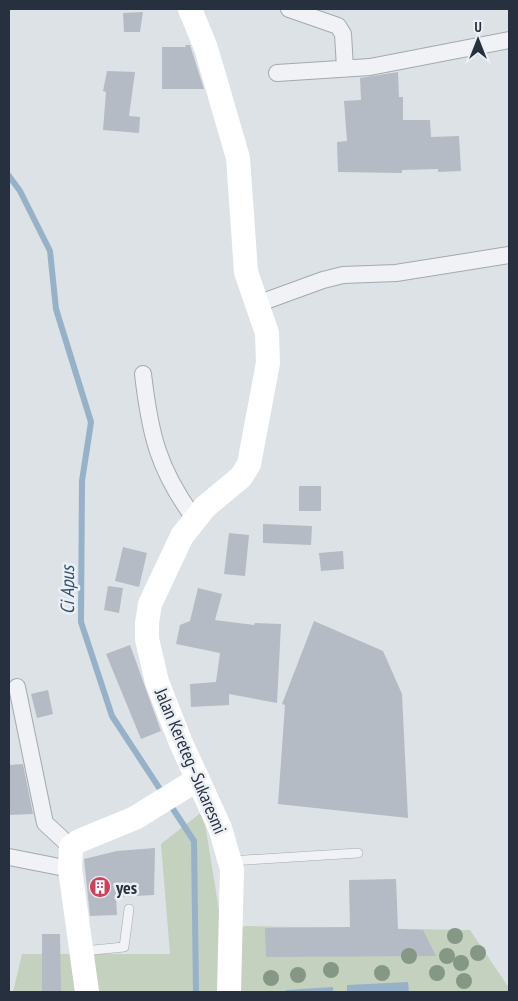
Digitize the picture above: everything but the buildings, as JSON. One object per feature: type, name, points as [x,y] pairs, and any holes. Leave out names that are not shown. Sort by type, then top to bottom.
[{"type":"street","name":"Jalan Kereteg–Sukaresmi","points":[[190,9],[206,48],[238,158],[246,272],[267,333],[268,363],[250,464],[241,477],[213,499],[194,518],[171,556],[150,604],[147,639],[157,682],[192,783],[220,828],[230,862],[229,992]]},
{"type":"street","points":[[289,9],[338,26],[343,34],[345,68]]},
{"type":"street","points":[[277,73],[370,67],[509,40]]},
{"type":"street","points":[[257,304],[323,280],[343,275],[396,273],[509,255]]},
{"type":"street","points":[[143,374],[154,445],[167,476],[194,518]]},
{"type":"street","points":[[17,688],[45,823],[70,858],[87,992]]},
{"type":"street","points":[[70,858],[80,841],[135,818],[192,783]]},
{"type":"street","points":[[9,857],[70,858]]},
{"type":"lane","points":[[230,862],[358,853]]},
{"type":"lane","points":[[82,952],[124,947],[128,909]]},
{"type":"green space","points":[[203,811],[227,960],[222,992],[13,992],[22,954],[170,954],[161,844]]},
{"type":"green space","points":[[244,926],[470,930],[509,988],[509,992],[229,992],[229,940]]},
{"type":"water","points":[[408,982],[409,992],[347,992],[347,985]]},
{"type":"water","points":[[333,987],[333,992],[286,992],[286,990]]},
{"type":"waterway","name":"Ci Apus","points":[[9,176],[20,191],[50,251],[56,309],[91,422],[82,481],[81,622],[112,716],[194,841],[196,992]]},
{"type":"place","name":"yes","points":[[100,887]]}]
